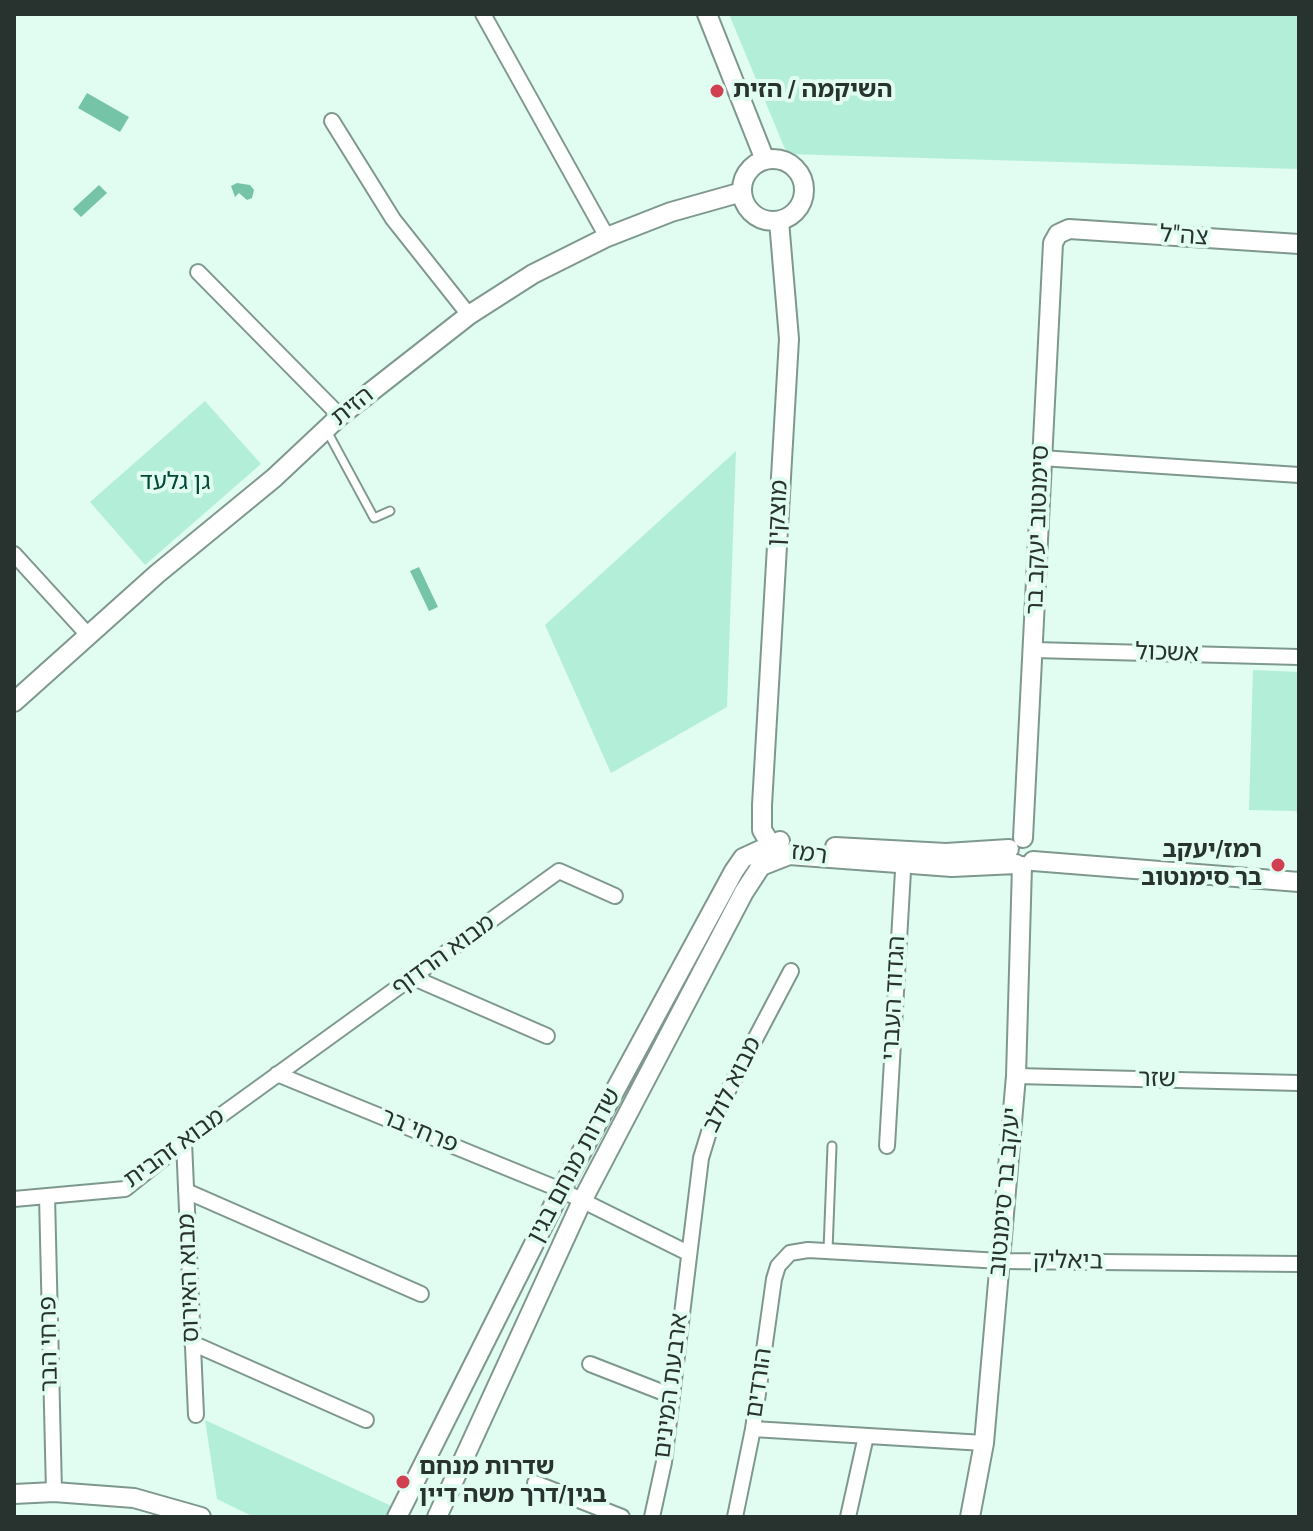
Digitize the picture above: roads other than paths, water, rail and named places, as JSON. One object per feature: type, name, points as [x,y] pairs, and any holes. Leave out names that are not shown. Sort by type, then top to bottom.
[{"type":"street","points":[[483,14],[607,237]]},
{"type":"street","points":[[707,14],[765,160]]},
{"type":"street","points":[[332,121],[393,219],[469,315]]},
{"type":"street","points":[[773,158],[788,162],[801,174],[804,182],[805,193],[798,210],[779,221],[755,216],[746,207],[742,192],[744,178],[750,168],[765,160],[773,158]]},
{"type":"street","name":"הזית","points":[[14,702],[157,574],[274,478],[333,423],[469,315],[533,274],[607,237],[671,212],[742,192]]},
{"type":"street","name":"מוצקין","points":[[762,805],[789,339],[779,221]]},
{"type":"street","name":"צה\"ל","points":[[1069,229],[1299,244]]},
{"type":"street","name":"סימנטוב יעקב בר","points":[[1021,856],[1053,243],[1058,234],[1069,229]]},
{"type":"street","points":[[198,272],[333,423]]},
{"type":"street","points":[[1041,458],[1299,475]]},
{"type":"street","points":[[14,554],[89,636]]},
{"type":"street","name":"אשכול","points":[[1034,650],[1299,657]]},
{"type":"street","name":"רמז","points":[[762,805],[781,846],[791,843],[904,857],[946,853],[1021,856],[1299,882]]},
{"type":"street","name":"שדרות מנחם בגין","points":[[397,1517],[561,1190],[734,871],[743,858],[781,846]]},
{"type":"street","name":"שדרות מנחם בגין","points":[[437,1517],[582,1201],[754,875],[781,846]]},
{"type":"street","name":"יעקב בר סימנטוב","points":[[970,1517],[984,1443],[1016,1076],[1021,856]]},
{"type":"street","name":"הגדוד העברי","points":[[887,1146],[904,857]]},
{"type":"street","name":"מבוא הרדוף","points":[[277,1074],[559,871],[615,896]]},
{"type":"street","name":"מבוא לולב","points":[[688,1253],[701,1158],[713,1119],[791,971]]},
{"type":"street","points":[[414,978],[547,1036]]},
{"type":"street","name":"פרחי בר","points":[[277,1074],[561,1190],[688,1253]]},
{"type":"street","name":"מבוא זהבית","points":[[14,1199],[125,1189],[277,1074]]},
{"type":"street","name":"שזר","points":[[1016,1076],[1299,1083]]},
{"type":"street","name":"מבוא האירוס","points":[[184,1142],[196,1415]]},
{"type":"street","points":[[186,1191],[421,1294]]},
{"type":"street","name":"פרחי הבר","points":[[47,1196],[54,1492]]},
{"type":"street","name":"ביאליק","points":[[790,1253],[828,1250],[1001,1261],[1299,1264]]},
{"type":"street","name":"ארבעת המינים","points":[[652,1517],[664,1462],[688,1253]]},
{"type":"street","name":"הורדים","points":[[735,1517],[753,1429],[774,1279],[778,1266],[790,1253]]},
{"type":"street","points":[[192,1343],[366,1420]]},
{"type":"street","points":[[590,1364],[672,1396]]},
{"type":"street","points":[[753,1429],[984,1443]]},
{"type":"street","points":[[848,1517],[866,1436]]},
{"type":"street","points":[[535,1483],[622,1517]]},
{"type":"street","points":[[14,1494],[54,1492],[134,1498],[201,1517]]},
{"type":"lane","points":[[333,423],[374,518],[390,511]]},
{"type":"lane","points":[[828,1250],[832,1146]]},
{"type":"place","name":"השיקמה / הזית","points":[[717,91]]},
{"type":"place","name":"רמז/יעקב בר סימנטוב","points":[[1278,865]]},
{"type":"place","name":"שדרות מנחם בגין/דרך משה דיין","points":[[403,1482]]},
{"type":"park label","name":"גן גלעד","points":[[175,483]]}]
